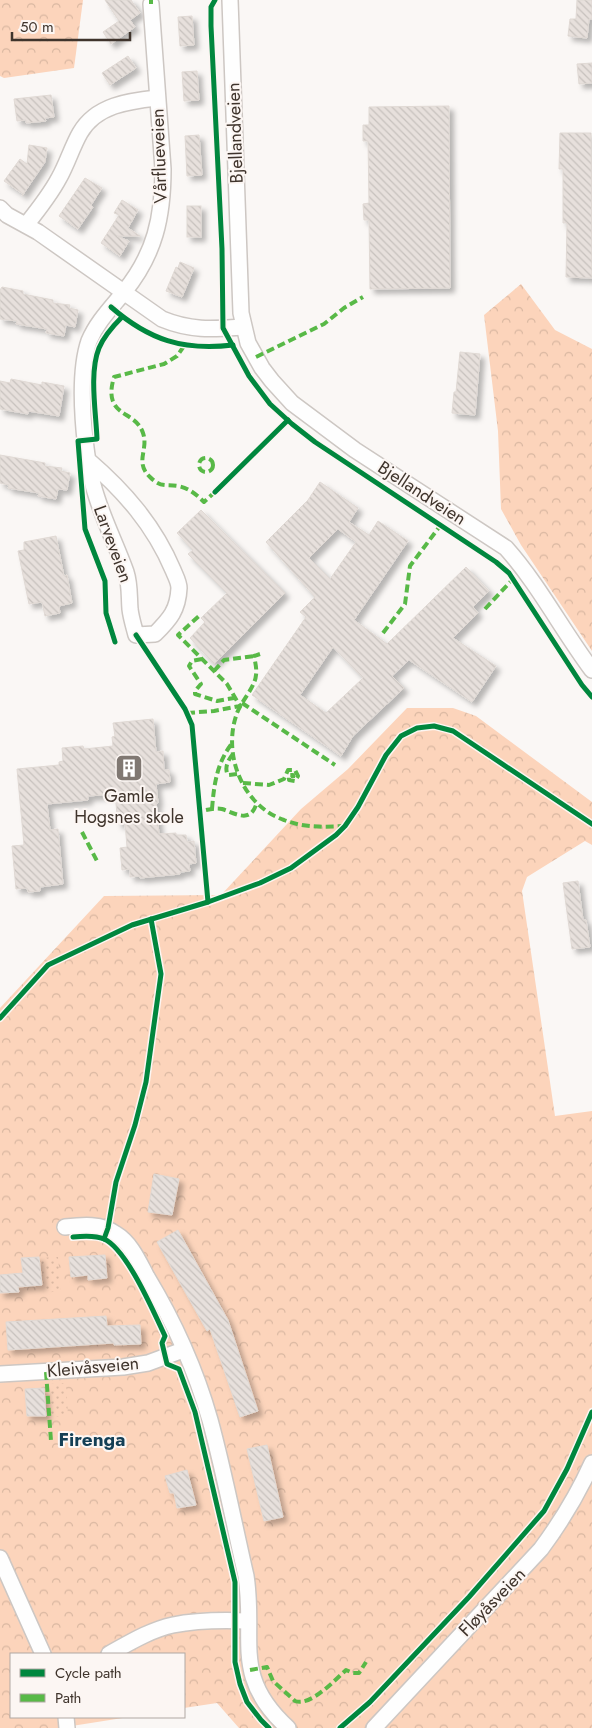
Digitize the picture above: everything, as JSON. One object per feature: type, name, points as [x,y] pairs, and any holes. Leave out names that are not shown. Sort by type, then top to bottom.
[{"type":"street","name":"Bjellandveien","points":[[230,0],[241,313],[248,343],[272,382],[292,404],[355,450],[506,548],[544,598],[592,670]]},
{"type":"street","name":"Vårflueveien","points":[[123,293],[141,268],[152,244],[159,222],[163,194],[157,69],[151,4]]},
{"type":"street","name":"Vårflueveien","points":[[26,225],[52,191],[65,168],[81,132],[94,117],[112,107],[157,98]]},
{"type":"street","points":[[2,215],[38,232],[162,319],[177,325],[202,330],[243,327]]},
{"type":"street","name":"Larveveien","points":[[88,460],[112,481],[148,523],[167,557],[179,586],[174,612],[155,634],[136,635],[130,611],[129,587],[126,573],[96,496],[88,460],[83,408],[82,374],[85,356],[94,332],[104,315],[123,293]]},
{"type":"street","points":[[65,1227],[89,1225],[108,1228],[118,1235],[131,1249],[154,1288],[191,1367],[210,1419],[246,1576],[250,1670],[263,1700],[288,1728]]},
{"type":"street","name":"Kleivåsveien","points":[[0,1374],[123,1367],[148,1362],[183,1350]]},
{"type":"street","name":"Fløyåsveien","points":[[374,1728],[541,1550],[561,1522],[580,1490],[592,1463]]},
{"type":"street","points":[[0,1558],[43,1653]]},
{"type":"street","points":[[111,1653],[142,1636],[172,1625],[214,1620],[247,1621]]},
{"type":"green space","points":[[0,0],[83,0],[74,68],[4,78],[0,76]]},
{"type":"green space","points":[[521,284],[555,330],[592,349],[592,651],[521,545],[501,509],[498,431],[484,315]]},
{"type":"green space","points":[[407,708],[453,708],[476,716],[592,802],[592,845],[585,841],[527,877],[522,891],[555,1116],[592,1111],[592,1728],[239,1728],[217,1703],[185,1708],[185,1653],[10,1653],[10,1718],[123,1718],[59,1728],[0,1728],[0,1008],[104,896],[221,895],[301,809],[348,769]]},
{"type":"green space","points":[[58,1257],[61,1291],[44,1293],[41,1258]]},
{"type":"green space","points":[[66,1383],[68,1416],[51,1417],[49,1384]]},
{"type":"building","points":[[105,0],[131,0],[140,13],[130,20],[135,27],[111,44],[103,32],[119,21]]},
{"type":"building","points":[[577,0],[592,0],[592,19],[589,19],[587,38],[568,36],[570,19],[576,19]]},
{"type":"building","points":[[192,16],[194,45],[180,46],[178,17]]},
{"type":"building","points":[[128,56],[136,68],[110,85],[102,73]]},
{"type":"building","points":[[592,63],[592,83],[579,84],[577,64]]},
{"type":"building","points":[[197,71],[199,100],[184,101],[182,72]]},
{"type":"building","points":[[51,95],[54,117],[45,118],[46,121],[26,123],[26,120],[17,121],[14,99]]},
{"type":"building","points":[[449,106],[450,288],[370,289],[369,220],[364,220],[363,204],[369,203],[368,141],[363,141],[363,125],[369,125],[369,107]]},
{"type":"building","points":[[560,133],[591,133],[592,278],[566,277],[567,223],[563,223],[563,169],[559,169]]},
{"type":"building","points":[[199,135],[202,175],[187,176],[185,136]]},
{"type":"building","points":[[29,145],[47,148],[45,162],[22,196],[23,194],[4,181],[20,159],[27,164]]},
{"type":"building","points":[[85,178],[102,188],[91,205],[93,207],[78,229],[59,216]]},
{"type":"building","points":[[122,200],[138,210],[128,228],[140,236],[117,236],[129,241],[120,256],[101,243],[119,215],[114,213]]},
{"type":"building","points":[[187,206],[201,206],[201,237],[187,237]]},
{"type":"building","points":[[180,262],[194,268],[182,297],[166,291]]},
{"type":"building","points":[[2,287],[23,291],[23,294],[53,300],[53,303],[70,305],[69,308],[78,310],[75,327],[66,325],[64,336],[46,333],[47,329],[16,324],[17,321],[0,319],[0,290]]},
{"type":"building","points":[[460,352],[480,354],[475,415],[452,413]]},
{"type":"building","points":[[11,379],[42,385],[42,382],[64,386],[59,416],[28,411],[28,414],[0,409],[0,381],[10,383]]},
{"type":"building","points":[[0,455],[45,463],[45,466],[62,468],[61,471],[70,473],[67,490],[58,489],[56,499],[38,496],[39,493],[8,488],[9,485],[0,483]]},
{"type":"building","points":[[320,482],[358,508],[349,522],[369,535],[378,521],[408,541],[354,620],[387,644],[466,567],[489,591],[473,607],[478,613],[453,638],[496,666],[472,702],[409,660],[392,676],[404,688],[353,736],[341,756],[252,695],[306,617],[300,612],[315,597],[266,542],[308,500]],"holes":[[[338,529],[356,542],[330,579],[309,558]],[[333,647],[363,678],[326,713],[300,695]]]},
{"type":"building","points":[[201,510],[285,593],[214,664],[190,638],[205,622],[201,618],[227,593],[188,554],[193,550],[177,533]]},
{"type":"building","points":[[56,536],[64,576],[67,575],[72,603],[59,606],[60,613],[45,616],[42,602],[29,604],[18,551],[24,550],[24,542]]},
{"type":"building","points":[[153,719],[156,752],[163,751],[164,770],[169,770],[170,782],[156,784],[159,834],[176,833],[176,835],[186,835],[187,842],[194,841],[196,863],[189,864],[190,871],[180,872],[180,874],[140,878],[140,876],[130,877],[130,869],[122,870],[120,848],[127,847],[125,823],[118,824],[115,794],[88,796],[88,800],[47,804],[50,830],[58,829],[63,884],[40,887],[40,891],[28,892],[27,888],[16,889],[12,846],[24,845],[17,769],[59,765],[59,762],[63,761],[62,748],[83,746],[84,749],[113,746],[112,737],[115,736],[113,723]]},
{"type":"building","points":[[578,881],[583,920],[586,920],[590,947],[572,949],[563,883]]},
{"type":"building","points":[[154,1174],[179,1179],[172,1215],[148,1212]]},
{"type":"building","points":[[178,1230],[228,1320],[258,1411],[240,1417],[210,1329],[207,1331],[157,1242]]},
{"type":"building","points":[[105,1255],[107,1278],[88,1280],[88,1275],[71,1277],[69,1257]]},
{"type":"building","points":[[39,1257],[42,1285],[18,1287],[19,1292],[0,1293],[0,1275],[23,1273],[21,1258]]},
{"type":"building","points":[[106,1316],[107,1326],[140,1325],[141,1344],[114,1345],[114,1343],[8,1350],[6,1322]]},
{"type":"building","points":[[44,1388],[46,1416],[27,1416],[25,1389]]},
{"type":"building","points":[[267,1445],[283,1517],[264,1521],[247,1449]]},
{"type":"building","points":[[187,1470],[196,1505],[177,1508],[174,1493],[170,1493],[165,1476]]},
{"type":"marked path","points":[[256,357],[324,324],[344,308],[363,297]]},
{"type":"marked path","points":[[184,346],[177,356],[164,364],[114,377],[111,390],[112,400],[121,411],[139,425],[143,433],[142,461],[145,472],[150,477],[163,485],[186,488],[204,502],[215,492]]},
{"type":"marked path","points":[[203,458],[209,458],[213,465],[209,472],[203,472],[199,468],[199,462],[203,458]]},
{"type":"marked path","points":[[383,633],[405,604],[410,566],[440,526]]},
{"type":"marked path","points":[[485,609],[513,579]]},
{"type":"marked path","points":[[187,713],[214,711],[240,706],[227,684],[178,635],[199,616]]},
{"type":"marked path","points":[[260,654],[254,656],[255,680],[238,711],[233,731],[232,747],[240,778],[247,791],[257,803],[270,813],[284,820],[307,826],[345,826]]},
{"type":"marked path","points":[[214,671],[224,660],[254,656]]},
{"type":"marked path","points":[[202,659],[192,661],[189,666],[201,684],[195,691],[195,694],[217,701],[234,698]]},
{"type":"marked path","points":[[242,703],[335,765]]},
{"type":"marked path","points":[[212,809],[217,774],[223,757],[233,742]]},
{"type":"marked path","points":[[233,754],[226,770],[228,775],[238,774]]},
{"type":"marked path","points":[[243,783],[269,785],[284,779],[288,770],[295,770],[298,776],[295,781],[289,780],[289,775],[293,775],[293,778]]},
{"type":"marked path","points":[[206,810],[222,809],[243,816],[251,813],[257,802]]},
{"type":"marked path","points":[[82,832],[98,863]]},
{"type":"marked path","points":[[46,1372],[51,1441]]},
{"type":"marked path","points":[[250,1670],[267,1667],[273,1681],[295,1701],[301,1702],[315,1696],[346,1670],[359,1673],[366,1662]]},
{"type":"cycle path","points":[[215,0],[211,7],[211,26],[222,249],[223,328],[249,376],[270,404],[292,424],[315,442],[496,562],[509,573],[582,685],[592,697]]},
{"type":"cycle path","points":[[111,307],[139,328],[168,341],[198,346],[233,345]]},
{"type":"cycle path","points":[[115,642],[106,613],[105,581],[85,529],[78,441],[97,439],[94,381],[96,358],[103,339],[122,317]]},
{"type":"cycle path","points":[[215,492],[288,420]]},
{"type":"cycle path","points":[[136,635],[185,709],[192,725],[208,902]]},
{"type":"cycle path","points":[[0,1018],[48,965],[132,925],[208,902],[260,883],[291,868],[336,835],[345,826],[358,807],[386,755],[401,736],[417,728],[434,726],[453,731],[592,824]]},
{"type":"cycle path","points":[[104,1239],[108,1228],[116,1182],[135,1125],[146,1082],[161,974],[151,919]]},
{"type":"cycle path","points":[[73,1237],[93,1236],[104,1239],[122,1255],[147,1298],[165,1336],[162,1343],[167,1364],[179,1369],[195,1412],[235,1582],[235,1662],[240,1684],[247,1702],[269,1728]]},
{"type":"cycle path","points":[[340,1728],[370,1702],[469,1597],[544,1511],[567,1469],[592,1412]]},
{"type":"place","name":"Gamle Hogsnes skole","points":[[129,768]]},
{"type":"district","name":"Firenga","points":[[92,1439]]}]
